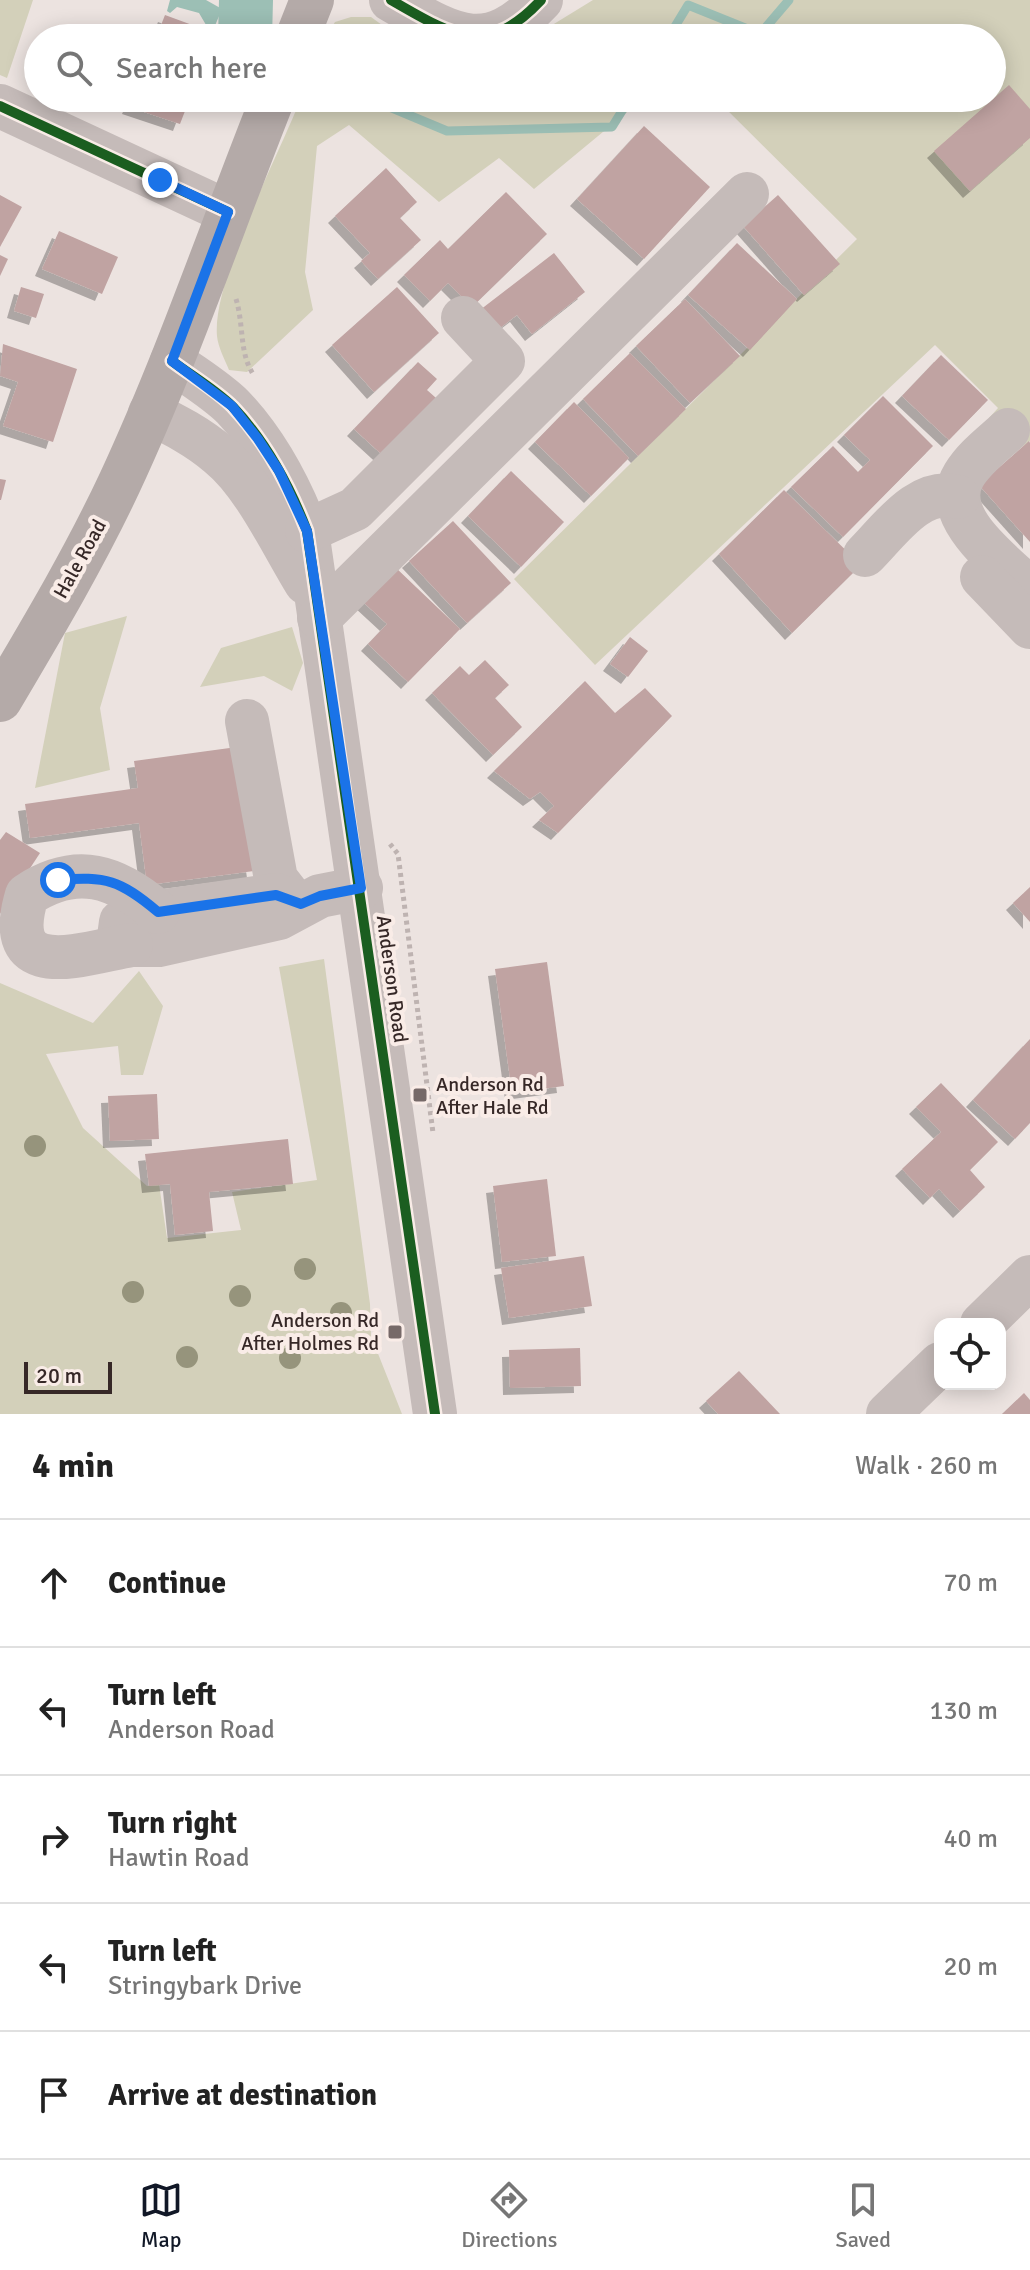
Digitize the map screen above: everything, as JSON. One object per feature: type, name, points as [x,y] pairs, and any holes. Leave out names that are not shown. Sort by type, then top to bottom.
[{"type":"main road","points":[[303,24],[312,0]]},
{"type":"main road","name":"Hale Road","points":[[0,700],[92,538],[150,413],[267,112]]},
{"type":"street","points":[[391,0],[432,24]]},
{"type":"street","points":[[513,24],[524,18],[541,0]]},
{"type":"street","points":[[0,106],[228,212]]},
{"type":"street","points":[[316,606],[747,194]]},
{"type":"street","points":[[316,606],[637,275]]},
{"type":"street","points":[[307,531],[355,509],[503,361],[463,318]]},
{"type":"street","name":"Anderson Road","points":[[172,361],[232,406],[279,471],[307,531],[435,1414]]},
{"type":"street","name":"Anderson Road","points":[[150,413],[187,431],[222,457],[248,488],[316,606]]},
{"type":"street","points":[[1008,430],[963,476],[958,497],[966,522],[1030,589]]},
{"type":"street","points":[[865,555],[921,501],[942,493],[958,497]]},
{"type":"street","points":[[971,567],[1030,627]]},
{"type":"street","points":[[247,721],[276,879],[297,902]]},
{"type":"street","points":[[158,912],[118,882],[97,877],[58,880],[27,895],[20,914],[20,939],[31,954],[46,960],[131,945],[159,945],[279,918],[297,902],[361,888]]},
{"type":"street","points":[[131,945],[119,937],[121,922],[158,912],[258,896],[276,895],[297,902]]},
{"type":"street","points":[[988,1318],[1030,1277]]},
{"type":"street","points":[[888,1414],[934,1370]]},
{"type":"shaded area","points":[[0,0],[33,0],[7,78],[0,75]]},
{"type":"shaded area","points":[[170,0],[206,0],[222,9],[216,24],[205,24],[199,13],[177,7],[170,13],[167,11]]},
{"type":"shaded area","points":[[593,0],[1030,0],[1030,441],[1019,449],[989,418],[998,408],[935,345],[595,665],[514,579],[857,239],[729,112],[1006,112],[1006,24],[554,24]]},
{"type":"shaded area","points":[[351,17],[371,17],[381,24],[334,24]]},
{"type":"shaded area","points":[[295,112],[627,112],[534,189],[499,158],[439,202],[349,125],[317,146],[305,272],[313,310],[247,372],[229,370],[217,336],[218,312],[225,284],[249,218]]},
{"type":"shaded area","points":[[127,616],[100,708],[110,770],[35,788],[65,633]]},
{"type":"shaded area","points":[[292,627],[303,663],[292,691],[264,676],[200,687],[221,648]]},
{"type":"shaded area","points":[[324,959],[370,1304],[371,1336],[402,1414],[0,1414],[0,983],[93,1023],[139,971],[163,1006],[143,1075],[121,1075],[118,1046],[46,1054],[83,1128],[147,1186],[159,1184],[167,1238],[241,1230],[232,1192],[317,1180],[279,967]]},
{"type":"building","points":[[165,15],[190,24],[161,24]]},
{"type":"building","points":[[1009,85],[1030,109],[1030,138],[970,191],[934,151],[978,112],[1006,112],[1006,88]]},
{"type":"building","points":[[144,112],[185,112],[180,124]]},
{"type":"building","points":[[644,126],[710,187],[644,259],[577,199]]},
{"type":"building","points":[[386,168],[417,202],[400,218],[421,240],[378,279],[361,261],[370,253],[335,216]]},
{"type":"building","points":[[506,192],[547,234],[472,307],[448,283],[430,301],[404,275],[440,240],[448,249]]},
{"type":"building","points":[[0,195],[22,207],[0,247]]},
{"type":"building","points":[[778,195],[840,264],[804,295],[743,226]]},
{"type":"building","points":[[59,231],[118,257],[102,294],[42,269]]},
{"type":"building","points":[[737,243],[797,299],[750,350],[688,295]]},
{"type":"building","points":[[554,253],[585,292],[532,334],[517,315],[496,331],[480,310]]},
{"type":"building","points":[[0,255],[8,259],[0,276]]},
{"type":"building","points":[[21,287],[44,294],[36,318],[14,311]]},
{"type":"building","points":[[397,287],[439,333],[374,392],[332,345]]},
{"type":"building","points":[[685,299],[740,356],[690,403],[636,346]]},
{"type":"building","points":[[3,344],[77,369],[53,442],[3,426],[18,382],[0,376]]},
{"type":"building","points":[[630,353],[686,409],[638,456],[583,399]]},
{"type":"building","points":[[941,355],[988,400],[949,440],[902,396]]},
{"type":"building","points":[[418,362],[437,379],[427,390],[444,405],[390,462],[354,429]]},
{"type":"building","points":[[883,396],[933,446],[843,537],[791,487],[833,446],[858,472],[870,460],[844,435]]},
{"type":"building","points":[[574,402],[629,458],[591,496],[535,442]]},
{"type":"building","points":[[1030,443],[1030,542],[979,485]]},
{"type":"building","points":[[511,471],[564,522],[521,567],[468,516]]},
{"type":"building","points":[[0,479],[6,480],[1,500],[0,500]]},
{"type":"building","points":[[784,490],[861,565],[792,633],[719,554]]},
{"type":"building","points":[[453,521],[511,583],[467,623],[409,561]]},
{"type":"building","points":[[394,566],[460,629],[408,682],[368,644],[387,624],[361,600]]},
{"type":"building","points":[[630,637],[648,651],[628,677],[610,664]]},
{"type":"building","points":[[485,660],[509,685],[495,698],[522,727],[493,755],[432,693],[460,666],[469,675]]},
{"type":"building","points":[[585,681],[615,713],[645,688],[672,716],[558,833],[539,820],[554,806],[540,792],[530,799],[494,771]]},
{"type":"building","points":[[237,747],[254,871],[147,885],[139,823],[30,838],[25,804],[138,788],[134,761]]},
{"type":"building","points":[[6,832],[40,853],[0,914],[0,840]]},
{"type":"building","points":[[1030,887],[1030,922],[1013,903]]},
{"type":"building","points":[[547,962],[564,1086],[512,1093],[495,969]]},
{"type":"building","points":[[1030,1039],[1030,1123],[1015,1139],[973,1100]]},
{"type":"building","points":[[941,1083],[998,1142],[970,1170],[985,1187],[960,1211],[939,1189],[930,1198],[902,1169],[941,1132],[916,1107]]},
{"type":"building","points":[[157,1094],[159,1139],[110,1141],[108,1096]]},
{"type":"building","points":[[288,1139],[293,1184],[209,1192],[213,1231],[175,1235],[170,1184],[149,1186],[145,1154]]},
{"type":"building","points":[[547,1179],[556,1256],[502,1262],[493,1186]]},
{"type":"building","points":[[584,1256],[592,1306],[509,1318],[501,1268]]},
{"type":"building","points":[[580,1348],[581,1386],[510,1388],[509,1350]]},
{"type":"building","points":[[739,1371],[780,1414],[718,1414],[706,1401]]},
{"type":"building","points":[[1024,1393],[1030,1400],[1030,1414],[1002,1414]]},
{"type":"waterway","points":[[245,24],[246,0]]},
{"type":"waterway","points":[[769,24],[789,0]]},
{"type":"waterway","points":[[676,24],[688,5],[735,24]]},
{"type":"waterway","points":[[402,112],[447,131],[612,127],[621,112]]},
{"type":"cycle path","points":[[391,0],[434,24]]},
{"type":"cycle path","points":[[512,24],[541,0]]},
{"type":"cycle path","points":[[0,106],[228,212]]},
{"type":"cycle path","points":[[172,361],[219,395],[245,421],[276,466],[307,531],[435,1414]]},
{"type":"place","name":"Anderson Rd After Hale Rd","points":[[420,1095]]},
{"type":"place","name":"Anderson Rd After Holmes Rd","points":[[395,1332]]},
{"type":"route","points":[[58,880],[97,877],[118,882],[158,912],[258,896],[276,895],[301,904],[320,896],[361,888],[314,595],[307,531],[279,471],[232,406],[172,361],[228,212],[160,180]]}]
